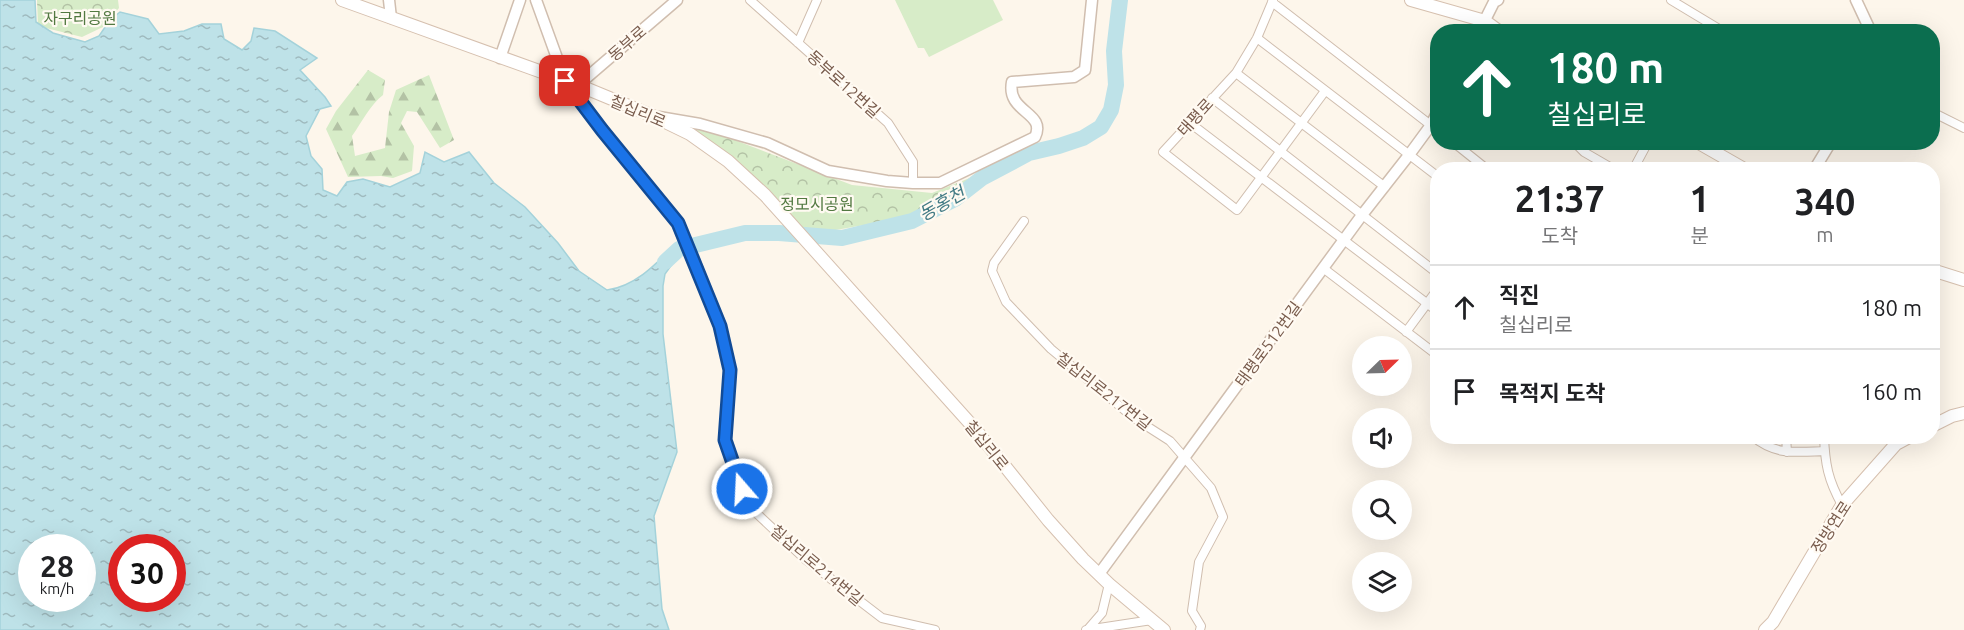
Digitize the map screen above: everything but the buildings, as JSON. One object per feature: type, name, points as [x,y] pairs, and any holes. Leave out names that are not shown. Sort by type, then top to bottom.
[{"type":"main road","name":"칠십리로","points":[[342,0],[578,85],[653,116],[690,134],[728,161],[765,195],[976,430],[1048,520],[1109,584],[1164,630]]},
{"type":"main road","points":[[1411,0],[1474,24]]},
{"type":"main road","points":[[1711,150],[1732,162]]},
{"type":"main road","points":[[1940,272],[1964,280]]},
{"type":"main road","points":[[1940,422],[1964,413]]},
{"type":"main road","name":"정방연로","points":[[1765,630],[1773,622],[1842,505],[1896,444]]},
{"type":"street","points":[[388,0],[391,18]]},
{"type":"street","points":[[500,57],[520,0]]},
{"type":"street","points":[[536,0],[565,81]]},
{"type":"street","name":"동부로","points":[[578,85],[677,0]]},
{"type":"street","name":"동부로12번길","points":[[750,0],[888,123],[913,162],[913,183]]},
{"type":"street","points":[[798,43],[818,0]]},
{"type":"street","points":[[653,116],[700,124],[767,143],[828,171],[887,181],[940,183],[1035,137],[1038,130],[1036,121],[1015,103],[1010,91],[1012,82],[1074,77],[1085,70],[1092,0]]},
{"type":"street","points":[[1486,24],[1494,2],[1498,0]]},
{"type":"street","points":[[1672,0],[1711,24]]},
{"type":"street","points":[[1856,0],[1866,24]]},
{"type":"street","points":[[1273,1],[1430,125]]},
{"type":"street","name":"태평로","points":[[1261,176],[1237,210],[1163,152],[1236,73],[1257,38],[1273,1]]},
{"type":"street","points":[[1257,38],[1430,171]]},
{"type":"street","points":[[1236,73],[1385,187]]},
{"type":"street","name":"칠십리로","points":[[565,81],[678,223],[692,254]]},
{"type":"street","points":[[1261,176],[1325,91]]},
{"type":"street","points":[[1212,98],[1430,268]]},
{"type":"street","points":[[1940,116],[1964,128]]},
{"type":"street","points":[[1191,123],[1430,305]]},
{"type":"street","name":"태평로512번길","points":[[1099,574],[1323,267],[1409,155],[1430,132]]},
{"type":"street","points":[[1463,150],[1478,162]]},
{"type":"street","points":[[1582,150],[1601,162]]},
{"type":"street","name":"칠십리로217번길","points":[[1024,221],[994,263],[992,271],[1006,303],[1046,345],[1134,418],[1170,441],[1211,488],[1223,517],[1199,562],[1192,611],[1201,626],[1200,630]]},
{"type":"street","name":"칠십리로214번길","points":[[692,254],[720,326],[730,370],[725,440],[751,508],[814,566],[882,618],[935,630]]},
{"type":"street","points":[[1323,267],[1430,350]]},
{"type":"street","points":[[1406,332],[1430,299]]},
{"type":"street","points":[[1761,444],[1764,447],[1787,452],[1825,451]]},
{"type":"street","points":[[1786,444],[1787,452]]},
{"type":"street","points":[[1825,444],[1825,464],[1842,505]]},
{"type":"street","points":[[1088,629],[1102,613],[1109,584]]},
{"type":"street","points":[[1088,629],[1152,620]]},
{"type":"street","points":[[899,622],[904,630]]},
{"type":"green space","name":"자구리공원","points":[[37,0],[118,0],[119,8],[103,27],[82,37],[38,26]]},
{"type":"green space","points":[[895,0],[993,0],[1003,20],[929,57],[924,48],[918,48]]},
{"type":"green space","points":[[368,70],[385,80],[383,95],[370,109],[352,136],[355,156],[385,148],[389,112],[396,90],[429,75],[454,140],[440,148],[417,112],[407,111],[401,123],[414,146],[412,171],[393,178],[348,177],[326,129],[336,111]]},
{"type":"green space","name":"정모시공원","points":[[685,121],[852,185],[932,193],[1020,158],[916,216],[807,235]]},
{"type":"water","points":[[0,0],[35,0],[36,22],[53,33],[85,42],[99,36],[110,20],[120,12],[148,19],[159,34],[184,31],[202,24],[221,24],[224,39],[242,50],[251,41],[254,28],[275,31],[317,58],[300,70],[331,106],[320,109],[306,136],[311,156],[322,169],[323,190],[337,196],[347,182],[363,179],[390,187],[420,173],[425,152],[444,162],[469,152],[494,183],[525,207],[558,243],[579,271],[607,290],[618,288],[637,279],[677,243],[683,249],[665,274],[663,286],[663,334],[677,452],[654,516],[662,609],[669,630],[0,630]]},
{"type":"waterway","name":"동홍천","points":[[665,262],[679,249],[745,233],[842,238],[912,221],[955,199],[982,178],[1029,153],[1083,138],[1101,127],[1111,110],[1116,85],[1114,51],[1120,0]]},
{"type":"route","points":[[565,81],[678,223],[686,240],[720,326],[730,370],[725,440],[742,489]]}]
